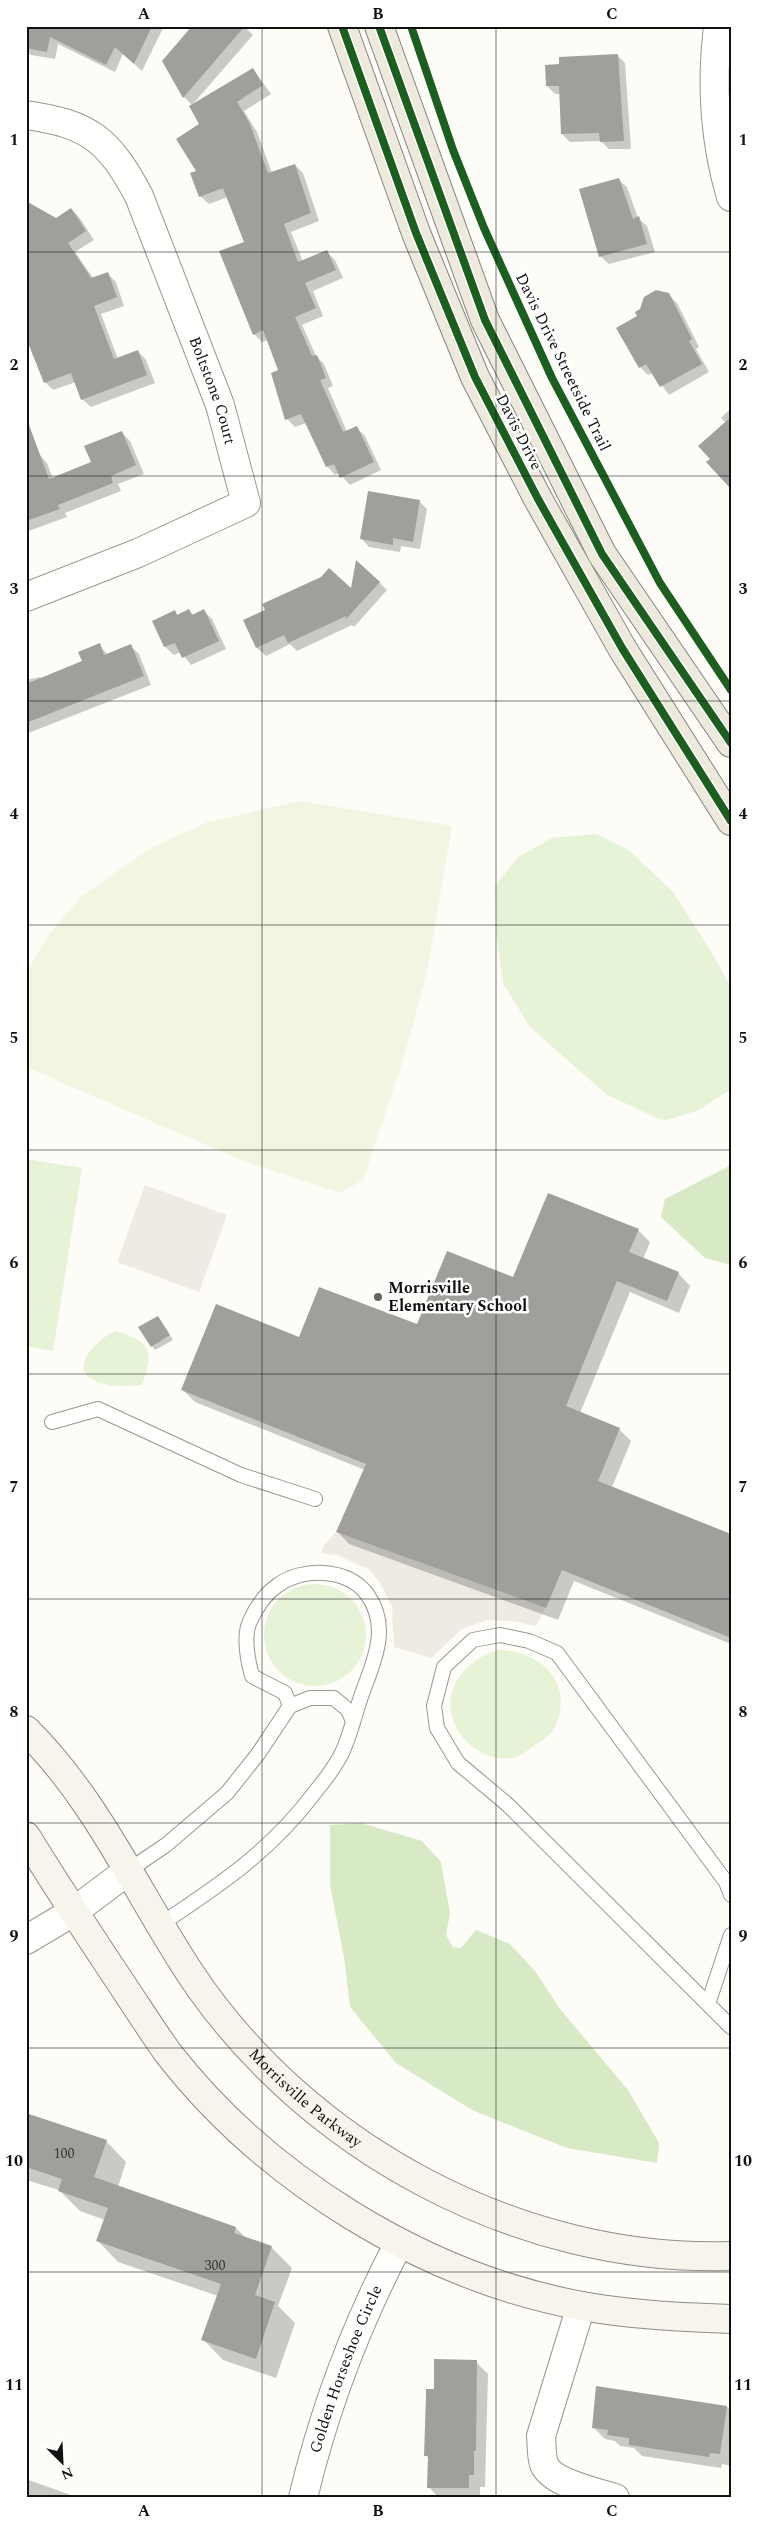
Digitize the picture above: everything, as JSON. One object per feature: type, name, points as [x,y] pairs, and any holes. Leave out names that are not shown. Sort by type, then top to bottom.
[{"type":"main road","name":"Davis Drive","points":[[342,26],[416,233],[475,377],[538,499],[622,648],[731,821]]},
{"type":"main road","name":"Davis Drive","points":[[379,26],[485,320],[602,554],[731,743]]},
{"type":"main road","name":"Morrisville Parkway","points":[[26,1730],[50,1754],[80,1791],[190,1974],[252,2053],[294,2094],[349,2136],[411,2174],[457,2199],[551,2234],[652,2253],[731,2256]]},
{"type":"main road","points":[[26,1836],[73,1912],[168,2052],[208,2099],[260,2148],[316,2192],[399,2243],[520,2291],[581,2306],[655,2317],[731,2319]]},
{"type":"street","points":[[718,26],[715,99],[718,134],[731,198]]},
{"type":"street","name":"Boltstone Court","points":[[26,115],[74,125],[92,135],[111,150],[127,174],[138,196],[220,404],[246,503],[138,553],[26,597]]},
{"type":"street","points":[[26,1940],[73,1912],[129,1870]]},
{"type":"street","name":"Golden Horseshoe Circle","points":[[303,2498],[317,2442],[353,2341],[399,2243]]},
{"type":"street","points":[[581,2306],[541,2436],[544,2466],[557,2479],[615,2498]]},
{"type":"lane","points":[[52,1422],[98,1409],[240,1475],[315,1498]]},
{"type":"lane","points":[[161,1924],[245,1867],[287,1827],[340,1756],[378,1652],[380,1629],[376,1610],[366,1593],[353,1582],[340,1575],[318,1572],[298,1576],[278,1584],[265,1598],[249,1622],[247,1647],[252,1676],[285,1693],[290,1706]]},
{"type":"lane","points":[[731,1895],[726,1882],[557,1653],[529,1641],[500,1635],[473,1640],[444,1667],[434,1706],[437,1728],[458,1763],[508,1805],[731,2027]]},
{"type":"lane","points":[[129,1870],[166,1845],[227,1793],[258,1754],[290,1706],[310,1698],[334,1698],[348,1710],[352,1719]]},
{"type":"lane","points":[[708,2004],[731,1934]]},
{"type":"green space","points":[[301,801],[452,826],[427,972],[403,1060],[363,1180],[340,1193],[241,1160],[26,1067],[26,973],[49,934],[82,896],[152,847],[208,822]]},
{"type":"green space","points":[[596,834],[629,850],[673,892],[712,953],[731,988],[731,1089],[699,1110],[664,1121],[607,1095],[530,1027],[503,983],[496,932],[495,886],[518,857],[552,838]]},
{"type":"green space","points":[[26,1159],[82,1168],[53,1351],[26,1346]]},
{"type":"green space","points":[[731,1165],[731,1265],[705,1258],[661,1217],[665,1199]]},
{"type":"green space","points":[[116,1331],[137,1339],[147,1349],[149,1355],[148,1363],[142,1385],[107,1385],[88,1376],[84,1369],[88,1354],[94,1346]]},
{"type":"green space","points":[[315,1584],[334,1588],[351,1599],[362,1616],[366,1635],[362,1654],[351,1671],[334,1682],[315,1686],[296,1682],[279,1671],[268,1654],[264,1635],[268,1616],[279,1599],[296,1588]]},
{"type":"green space","points":[[497,1650],[527,1656],[540,1663],[550,1672],[557,1683],[561,1696],[560,1711],[552,1732],[522,1754],[509,1759],[489,1756],[472,1746],[457,1728],[451,1714],[450,1701],[453,1688],[460,1676],[482,1656]]},
{"type":"green space","points":[[361,1823],[422,1841],[441,1862],[450,1913],[446,1935],[453,1947],[461,1948],[476,1930],[510,1944],[535,1971],[560,2009],[628,2090],[659,2143],[657,2163],[567,2148],[472,2110],[396,2063],[350,2007],[344,1957],[330,1885],[330,1825]]},
{"type":"shaded area","points":[[145,1185],[227,1215],[199,1292],[117,1262]]},
{"type":"shaded area","points":[[336,1532],[545,1608],[536,1626],[512,1621],[487,1620],[462,1629],[431,1658],[394,1647],[392,1607],[380,1583],[370,1570],[337,1555],[321,1553],[324,1545]]},
{"type":"building","points":[[26,26],[152,26],[134,64],[115,47],[106,65],[50,37],[47,52],[26,48]]},
{"type":"building","points":[[192,26],[245,26],[183,98],[162,61]]},
{"type":"building","points":[[618,54],[624,141],[600,142],[599,133],[561,134],[559,86],[546,86],[545,65],[559,64],[559,57]]},
{"type":"building","points":[[253,68],[263,85],[237,102],[249,122],[268,173],[295,164],[311,213],[284,224],[298,262],[327,250],[336,270],[305,283],[316,308],[295,317],[312,356],[317,355],[326,378],[320,380],[343,432],[357,426],[374,462],[340,478],[334,464],[326,467],[301,414],[285,420],[271,373],[278,370],[263,330],[253,335],[219,251],[244,242],[223,188],[199,197],[190,173],[196,171],[176,139],[199,124],[189,106]]},
{"type":"building","points":[[619,178],[633,219],[639,216],[647,244],[599,257],[579,189]]},
{"type":"building","points":[[26,201],[56,218],[71,208],[86,231],[68,243],[91,278],[108,272],[117,297],[94,306],[114,359],[138,350],[147,375],[81,400],[71,373],[44,383],[26,338]]},
{"type":"building","points":[[656,290],[669,293],[692,339],[689,341],[702,364],[660,387],[646,364],[639,368],[616,328],[637,316],[635,312],[640,309],[644,297]]},
{"type":"building","points":[[731,417],[731,489],[706,462],[710,459],[698,446]]},
{"type":"building","points":[[26,425],[29,425],[49,479],[91,462],[84,446],[122,431],[136,465],[111,476],[113,483],[58,505],[60,509],[26,521]]},
{"type":"building","points":[[368,491],[420,500],[413,542],[393,538],[393,545],[360,539]]},
{"type":"building","points":[[356,560],[380,582],[345,620],[346,616],[288,643],[284,635],[256,648],[243,620],[265,610],[262,604],[321,577],[329,568],[351,588]]},
{"type":"building","points":[[189,609],[192,615],[204,609],[219,641],[182,658],[175,643],[164,647],[152,621],[175,610],[177,615]]},
{"type":"building","points":[[100,643],[104,655],[131,644],[144,676],[26,723],[26,684],[82,661],[78,652]]},
{"type":"building","points":[[548,1193],[639,1229],[629,1252],[679,1272],[667,1301],[617,1281],[566,1406],[620,1428],[598,1481],[731,1534],[731,1638],[562,1570],[546,1608],[336,1532],[366,1464],[181,1390],[216,1304],[299,1337],[319,1287],[417,1324],[447,1251],[513,1277]]},
{"type":"building","points":[[158,1316],[170,1335],[151,1347],[138,1327]]},
{"type":"building","points":[[26,2113],[107,2140],[94,2177],[236,2227],[234,2233],[272,2246],[255,2295],[275,2302],[256,2359],[201,2340],[221,2284],[96,2241],[108,2208],[58,2191],[62,2179],[26,2167]]},
{"type":"building","points":[[434,2359],[477,2360],[476,2451],[474,2451],[474,2475],[469,2475],[469,2488],[427,2488],[428,2456],[424,2456],[426,2389],[434,2389]]},
{"type":"building","points":[[596,2386],[727,2406],[720,2454],[710,2453],[709,2457],[629,2445],[629,2438],[607,2435],[608,2430],[592,2428]]},
{"type":"cycle path","points":[[342,26],[416,233],[475,377],[538,499],[622,648],[731,821]]},
{"type":"cycle path","points":[[379,26],[485,320],[602,554],[731,743]]},
{"type":"cycle path","name":"Davis Drive Streetside Trail","points":[[411,26],[453,150],[484,228],[552,378],[660,583],[731,690]]},
{"type":"place","name":"Morrisville Elementary School","points":[[378,1297]]}]
